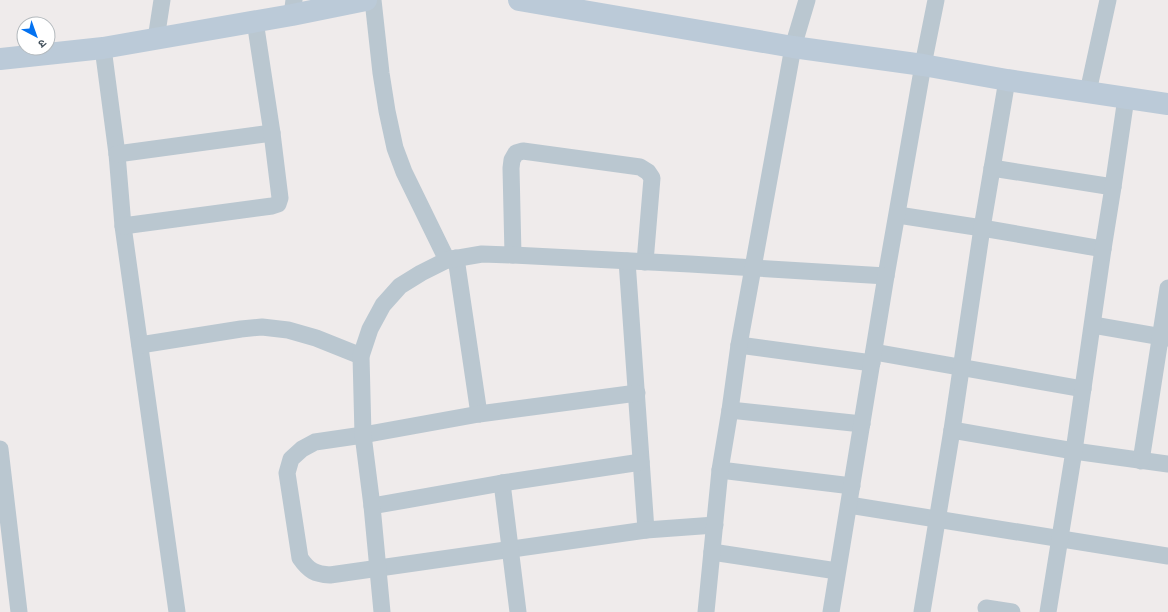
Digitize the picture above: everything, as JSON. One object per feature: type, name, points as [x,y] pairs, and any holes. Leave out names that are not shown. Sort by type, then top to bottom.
[{"type":"street","points":[[156,39],[162,0]]},
{"type":"street","points":[[0,59],[103,48],[255,21],[293,7],[366,0]]},
{"type":"street","points":[[373,0],[386,111],[395,148],[404,172],[451,259],[479,414]]},
{"type":"street","points":[[519,0],[792,47],[923,65],[1007,80],[1168,104]]},
{"type":"street","points":[[710,611],[714,525],[720,470],[739,345],[792,47],[808,0]]},
{"type":"street","points":[[831,612],[886,276],[898,215],[923,65],[936,0]]},
{"type":"street","points":[[1088,92],[1108,0]]},
{"type":"street","points":[[123,226],[278,204],[280,198],[272,133],[255,21]]},
{"type":"street","points":[[103,48],[117,154],[123,226],[176,612]]},
{"type":"street","points":[[922,612],[952,430],[982,228],[1007,80]]},
{"type":"street","points":[[1048,612],[1074,451],[1093,325],[1102,249],[1126,98]]},
{"type":"street","points":[[117,154],[272,133]]},
{"type":"street","points":[[513,255],[511,168],[512,160],[516,153],[523,151],[640,167],[648,172],[652,178],[644,262]]},
{"type":"street","points":[[992,168],[1113,187]]},
{"type":"street","points":[[898,215],[1102,249]]},
{"type":"street","points":[[382,612],[372,506],[363,435],[361,356],[370,329],[383,305],[400,286],[421,273],[451,259],[482,254],[886,276]]},
{"type":"street","points":[[628,261],[646,530]]},
{"type":"street","points":[[1142,461],[1164,337],[1168,288]]},
{"type":"street","points":[[1093,325],[1164,337]]},
{"type":"street","points":[[140,345],[262,327],[288,330],[316,338],[361,356]]},
{"type":"street","points":[[739,345],[961,368],[1083,389]]},
{"type":"street","points":[[636,393],[479,414],[316,442],[302,449],[291,459],[287,473],[300,558],[307,568],[318,574],[330,575],[646,530],[714,525]]},
{"type":"street","points":[[730,410],[862,424]]},
{"type":"street","points":[[952,430],[1074,451],[1168,464]]},
{"type":"street","points":[[0,449],[19,612]]},
{"type":"street","points":[[372,506],[502,483],[641,462]]},
{"type":"street","points":[[720,470],[852,486]]},
{"type":"street","points":[[502,483],[518,612]]},
{"type":"street","points":[[849,505],[937,520],[1059,537],[1168,556]]},
{"type":"street","points":[[712,552],[838,571]]},
{"type":"street","points":[[986,608],[1012,612]]}]
